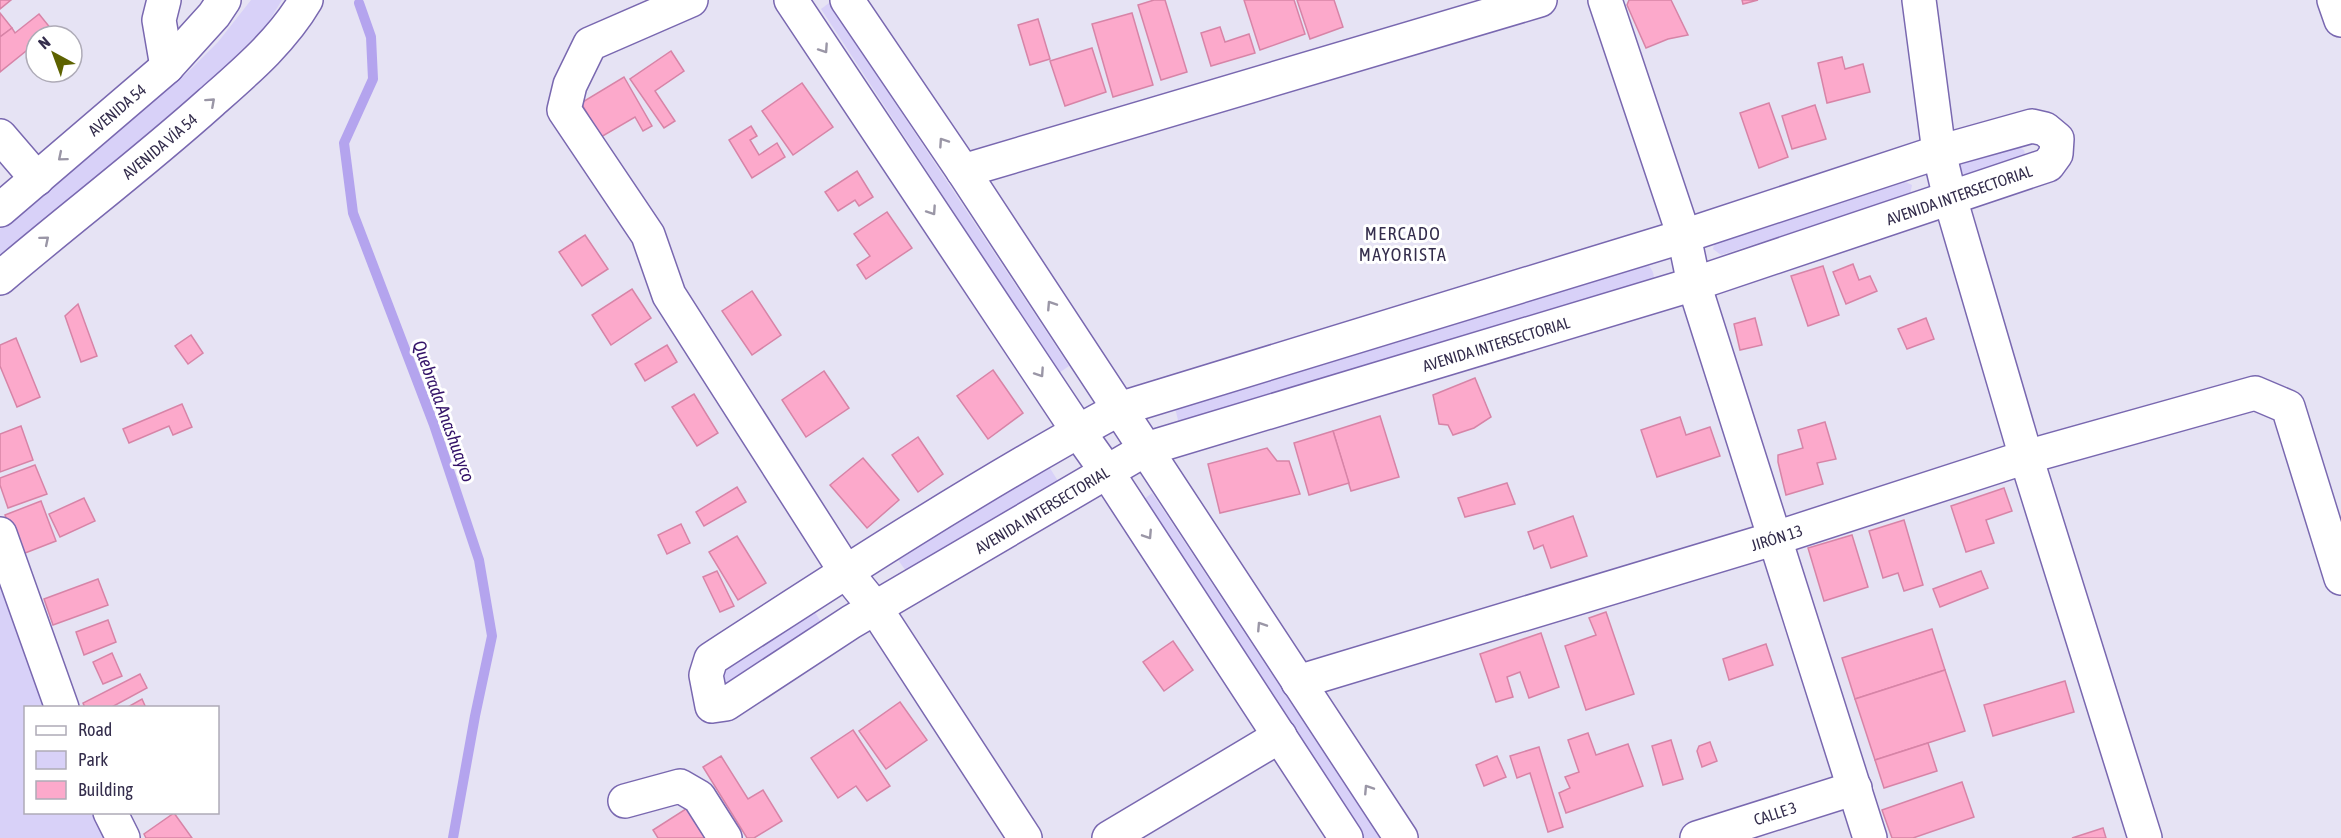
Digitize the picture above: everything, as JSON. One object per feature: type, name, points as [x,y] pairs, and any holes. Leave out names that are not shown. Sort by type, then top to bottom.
[{"type":"street","points":[[164,0],[159,20],[167,67]]},
{"type":"street","name":"AVENIDA 54","points":[[0,210],[167,67],[214,15],[224,0]]},
{"type":"street","name":"AVENIDA VÍA 54","points":[[0,278],[182,128],[241,75],[277,40],[306,0]]},
{"type":"street","points":[[691,0],[590,44],[570,85],[564,110],[648,235],[669,295],[846,572],[876,609],[1024,838]]},
{"type":"street","points":[[791,0],[1107,472],[1346,838]]},
{"type":"street","points":[[847,0],[963,171],[1401,838]]},
{"type":"street","points":[[963,171],[1540,0]]},
{"type":"street","points":[[1605,0],[1684,236],[1694,284],[1870,838]]},
{"type":"street","points":[[1919,0],[1939,152],[1950,198],[2026,457],[2145,838]]},
{"type":"street","points":[[2334,0],[2341,20]]},
{"type":"street","name":"AVENIDA INTERSECTORIAL","points":[[2032,126],[2045,129],[2057,139],[2056,154],[2048,165],[1694,284],[1146,449],[851,622],[726,704],[712,706],[706,675],[711,659],[846,572],[1078,431],[1119,409],[1684,236],[1939,152],[2032,126]]},
{"type":"street","points":[[0,136],[37,179]]},
{"type":"street","name":"JIRÓN 13","points":[[1298,682],[1776,538],[2026,457],[2255,393],[2288,407],[2341,578]]},
{"type":"street","points":[[0,534],[61,706]]},
{"type":"street","points":[[1109,838],[1280,736]]},
{"type":"street","points":[[625,801],[680,786],[699,797],[725,838]]},
{"type":"street","name":"CALLE 3","points":[[1697,838],[1855,788]]},
{"type":"street","points":[[111,814],[123,838]]},
{"type":"green space","points":[[251,0],[282,0],[266,26],[210,82],[0,257],[0,229],[186,74],[218,42]]},
{"type":"green space","points":[[829,3],[1069,366],[1059,373],[821,9]]},
{"type":"green space","points":[[2015,145],[2024,150],[2023,158],[1969,176],[1961,171],[1961,163],[1965,161]]},
{"type":"green space","points":[[1901,180],[1912,185],[1910,195],[1721,255],[1713,249],[1715,241]]},
{"type":"green space","points":[[1640,266],[1651,268],[1654,276],[1652,283],[1179,424],[1175,408]]},
{"type":"green space","points":[[1048,465],[1058,481],[909,575],[898,560]]},
{"type":"green space","points":[[1152,493],[1380,838],[1362,838],[1143,500]]},
{"type":"green space","points":[[0,575],[44,706],[24,706],[24,814],[93,814],[107,838],[0,838]]},
{"type":"green space","points":[[813,609],[821,622],[718,691],[715,675]]},
{"type":"building","points":[[0,0],[11,0],[0,9]]},
{"type":"building","points":[[1154,0],[1165,0],[1187,72],[1161,80],[1138,5]]},
{"type":"building","points":[[1244,0],[1294,0],[1305,34],[1260,50]]},
{"type":"building","points":[[1297,0],[1334,0],[1343,27],[1310,39]]},
{"type":"building","points":[[1629,0],[1671,0],[1688,35],[1668,39],[1646,48],[1627,5]]},
{"type":"building","points":[[1742,0],[1758,0],[1743,4]]},
{"type":"building","points":[[0,13],[12,28],[0,37]]},
{"type":"building","points":[[1132,13],[1153,85],[1113,97],[1092,24]]},
{"type":"building","points":[[39,14],[47,24],[26,24]]},
{"type":"building","points":[[1038,19],[1050,59],[1030,65],[1018,25]]},
{"type":"building","points":[[24,26],[24,53],[0,72],[0,37],[12,28],[15,33]]},
{"type":"building","points":[[1220,27],[1225,42],[1249,34],[1255,53],[1211,66],[1201,33]]},
{"type":"building","points":[[1092,48],[1106,92],[1065,106],[1050,61]]},
{"type":"building","points":[[671,51],[684,71],[655,91],[675,121],[664,128],[630,79]]},
{"type":"building","points":[[1842,57],[1845,69],[1863,64],[1870,92],[1827,103],[1818,63]]},
{"type":"building","points":[[624,77],[652,126],[643,131],[635,117],[601,137],[581,103]]},
{"type":"building","points":[[802,83],[833,127],[793,155],[762,111]]},
{"type":"building","points":[[1769,103],[1788,157],[1759,168],[1740,113]]},
{"type":"building","points":[[1815,105],[1826,139],[1792,149],[1782,116]]},
{"type":"building","points":[[751,126],[757,136],[750,140],[759,155],[777,143],[785,157],[752,178],[729,140]]},
{"type":"building","points":[[857,171],[873,197],[859,206],[855,200],[838,211],[825,192]]},
{"type":"building","points":[[887,212],[912,248],[866,279],[857,265],[870,256],[854,234]]},
{"type":"building","points":[[585,235],[608,269],[582,286],[559,252]]},
{"type":"building","points":[[1853,264],[1859,280],[1870,276],[1877,291],[1846,304],[1833,272]]},
{"type":"building","points":[[1823,266],[1839,315],[1808,326],[1791,276]]},
{"type":"building","points":[[632,289],[651,318],[611,345],[592,315]]},
{"type":"building","points":[[752,291],[781,335],[752,355],[722,311]]},
{"type":"building","points":[[78,304],[97,356],[81,362],[65,316]]},
{"type":"building","points":[[1755,318],[1762,345],[1740,350],[1734,324]]},
{"type":"building","points":[[1926,318],[1934,339],[1907,349],[1898,329]]},
{"type":"building","points":[[191,335],[203,353],[188,364],[175,346]]},
{"type":"building","points":[[16,338],[40,397],[17,407],[0,366],[0,345]]},
{"type":"building","points":[[667,345],[677,362],[645,381],[635,364]]},
{"type":"building","points":[[993,370],[1023,413],[988,439],[957,396]]},
{"type":"building","points":[[824,371],[849,408],[806,437],[782,400]]},
{"type":"building","points":[[1475,378],[1491,417],[1474,428],[1453,435],[1448,425],[1439,424],[1433,395]]},
{"type":"building","points":[[694,394],[718,433],[697,446],[672,407]]},
{"type":"building","points":[[182,404],[192,427],[173,435],[169,426],[129,443],[123,429]]},
{"type":"building","points":[[1380,416],[1399,477],[1351,491],[1333,431]]},
{"type":"building","points":[[1680,417],[1686,435],[1710,427],[1720,456],[1657,477],[1641,430]]},
{"type":"building","points":[[1825,422],[1836,459],[1817,463],[1823,484],[1786,495],[1778,455],[1803,448],[1798,430]]},
{"type":"building","points":[[21,426],[33,460],[0,472],[0,434]]},
{"type":"building","points":[[1333,431],[1349,483],[1309,495],[1294,443]]},
{"type":"building","points":[[918,437],[943,474],[918,492],[892,455]]},
{"type":"building","points":[[1267,448],[1277,461],[1289,461],[1300,494],[1220,513],[1208,464]]},
{"type":"building","points":[[863,458],[899,500],[867,528],[830,485]]},
{"type":"building","points":[[35,465],[47,494],[8,508],[0,485],[0,478]]},
{"type":"building","points":[[1507,483],[1515,504],[1465,517],[1458,498]]},
{"type":"building","points":[[737,487],[746,502],[704,526],[696,512]]},
{"type":"building","points":[[2004,488],[2012,511],[1986,520],[1994,543],[1966,552],[1951,506]]},
{"type":"building","points":[[84,498],[95,521],[60,537],[49,514]]},
{"type":"building","points":[[41,501],[56,541],[20,555],[5,515]]},
{"type":"building","points":[[1573,516],[1587,556],[1551,568],[1543,545],[1534,549],[1528,532]]},
{"type":"building","points":[[1904,520],[1923,585],[1904,591],[1898,573],[1883,578],[1869,531]]},
{"type":"building","points":[[681,524],[690,543],[667,554],[658,535]]},
{"type":"building","points":[[1852,535],[1868,587],[1824,601],[1808,548]]},
{"type":"building","points":[[737,536],[766,583],[738,600],[709,552]]},
{"type":"building","points":[[717,571],[734,606],[720,612],[703,577]]},
{"type":"building","points":[[1981,571],[1988,588],[1940,607],[1933,589]]},
{"type":"building","points":[[98,579],[108,605],[53,625],[44,599]]},
{"type":"building","points":[[1606,612],[1634,694],[1586,710],[1565,646],[1596,635],[1589,618]]},
{"type":"building","points":[[108,620],[116,642],[84,655],[76,632]]},
{"type":"building","points":[[1932,629],[1945,670],[1855,699],[1842,658]]},
{"type":"building","points":[[1541,633],[1559,687],[1529,698],[1520,672],[1507,677],[1513,697],[1496,702],[1480,654]]},
{"type":"building","points":[[1173,641],[1193,670],[1164,691],[1143,662]]},
{"type":"building","points":[[1766,644],[1773,665],[1729,680],[1723,659]]},
{"type":"building","points":[[112,653],[122,676],[103,684],[93,662]]},
{"type":"building","points":[[1945,670],[1965,731],[1875,760],[1855,699]]},
{"type":"building","points":[[140,674],[147,688],[114,706],[84,706],[83,703]]},
{"type":"building","points":[[2065,681],[2074,712],[1993,736],[1984,705]]},
{"type":"building","points":[[142,699],[145,706],[130,706]]},
{"type":"building","points":[[900,702],[927,740],[886,769],[859,731]]},
{"type":"building","points":[[853,730],[890,786],[867,801],[856,786],[838,798],[811,758]]},
{"type":"building","points":[[1588,733],[1596,755],[1628,744],[1643,786],[1566,813],[1559,793],[1570,788],[1565,777],[1579,772],[1568,740]]},
{"type":"building","points":[[1671,740],[1683,779],[1663,785],[1652,746]]},
{"type":"building","points":[[1710,742],[1717,761],[1702,767],[1697,751],[1699,746]]},
{"type":"building","points":[[1928,743],[1937,771],[1884,788],[1875,760]]},
{"type":"building","points":[[1539,747],[1563,827],[1548,832],[1530,773],[1517,778],[1510,756]]},
{"type":"building","points":[[721,756],[748,799],[763,790],[782,821],[754,838],[747,838],[703,767]]},
{"type":"building","points":[[1497,756],[1506,777],[1484,786],[1476,765]]},
{"type":"building","points":[[1962,782],[1974,817],[1913,838],[1892,838],[1882,810]]},
{"type":"building","points":[[692,805],[712,838],[658,838],[653,830]]},
{"type":"building","points":[[175,814],[192,838],[146,838],[144,834]]},
{"type":"building","points":[[2103,828],[2106,838],[2072,838]]},
{"type":"waterway","name":"Quebrada Anashuayco","points":[[359,3],[371,37],[373,79],[344,143],[353,213],[434,425],[479,560],[492,636],[453,838]]},
{"type":"district","name":"MERCADO MAYORISTA","points":[[1403,243]]}]
